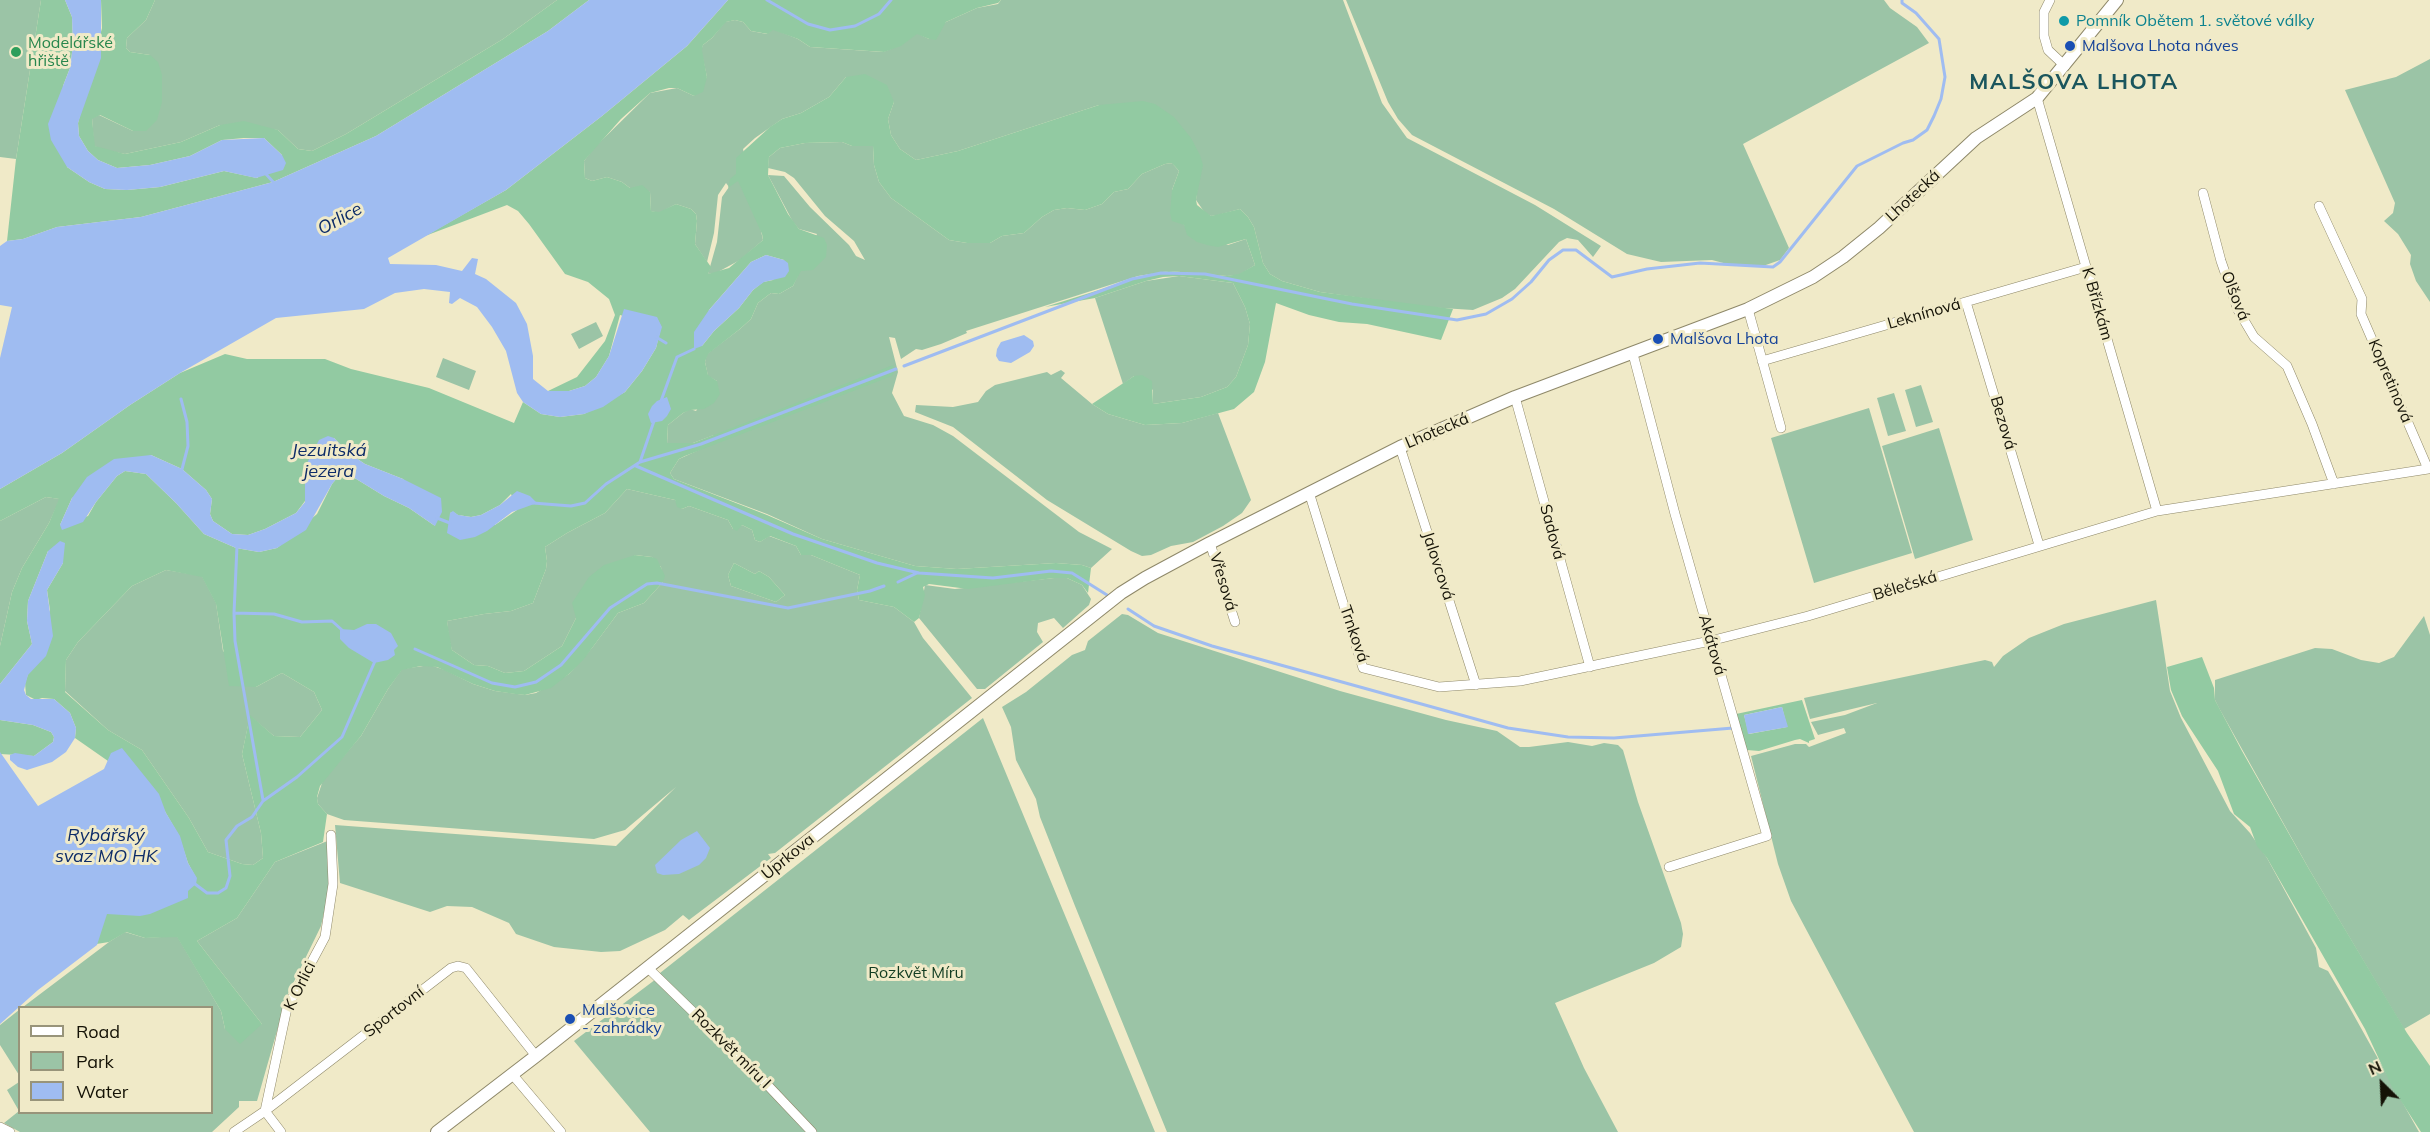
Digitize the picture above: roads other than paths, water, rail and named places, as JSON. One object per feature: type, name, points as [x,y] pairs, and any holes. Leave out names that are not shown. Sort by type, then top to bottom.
[{"type":"street","points":[[2050,0],[2044,12],[2044,36],[2049,50],[2065,66]]},
{"type":"street","name":"Lhotecká","points":[[1139,582],[1210,543],[1400,447],[1515,397],[1748,309],[1813,277],[1843,257],[1879,228],[1976,138],[2037,98],[2117,0]]},
{"type":"street","name":"K Břízkám","points":[[2037,98],[2157,511]]},
{"type":"street","name":"Olšová","points":[[2204,194],[2221,261],[2238,310],[2254,337],[2287,366],[2334,484]]},
{"type":"street","name":"Kopretinová","points":[[2319,206],[2362,299],[2361,314],[2428,469],[2334,484]]},
{"type":"street","name":"Leknínová","points":[[1762,361],[2086,267]]},
{"type":"street","name":"Bezová","points":[[1966,302],[2039,545]]},
{"type":"street","points":[[1748,309],[1781,428]]},
{"type":"street","name":"Akátová","points":[[1633,354],[1710,640],[1767,836],[1670,867]]},
{"type":"street","name":"Sadová","points":[[1515,397],[1590,667]]},
{"type":"street","name":"Jalovcová","points":[[1400,447],[1476,685]]},
{"type":"street","name":"Bělečská","points":[[1476,685],[1520,681],[1590,667],[1808,616],[2157,511],[2334,484]]},
{"type":"street","name":"Trnková","points":[[1310,492],[1363,668],[1439,687],[1476,685]]},
{"type":"street","name":"Vřesová","points":[[1210,543],[1235,622]]},
{"type":"street","name":"Úprkova","points":[[437,1132],[1139,582]]},
{"type":"street","name":"K Orlici","points":[[265,1111],[287,1008],[325,938],[333,884],[331,835]]},
{"type":"street","name":"Sportovní","points":[[234,1132],[265,1111],[451,968],[458,966],[466,968],[536,1056]]},
{"type":"street","name":"Rozkvět míru I","points":[[648,968],[758,1075],[812,1132]]},
{"type":"street","points":[[512,1074],[561,1132]]},
{"type":"street","points":[[265,1111],[281,1132]]},
{"type":"street","points":[[0,1127],[10,1132]]},
{"type":"water","points":[[65,0],[101,0],[101,58],[78,123],[79,136],[88,151],[98,160],[117,168],[150,165],[190,156],[222,140],[264,138],[282,155],[286,163],[283,170],[256,178],[224,171],[160,187],[127,190],[105,189],[89,182],[67,167],[51,140],[48,124],[70,68],[73,45],[72,17]]},
{"type":"water","name":"Orlice","points":[[589,0],[728,0],[687,46],[602,116],[506,190],[388,258],[390,264],[436,265],[462,271],[472,258],[478,259],[475,274],[486,279],[516,303],[527,324],[533,356],[533,379],[548,391],[569,391],[585,386],[596,377],[609,356],[624,309],[657,317],[662,327],[656,348],[642,371],[625,392],[603,407],[584,414],[560,417],[541,414],[523,402],[517,393],[506,351],[477,307],[460,298],[452,304],[449,303],[450,292],[424,289],[395,293],[364,309],[276,318],[180,373],[62,453],[0,489],[0,358],[12,307],[0,305],[0,246],[7,241],[23,239],[57,227],[141,217],[273,182],[376,136],[548,31]]},
{"type":"water","points":[[766,255],[788,263],[789,271],[785,277],[764,282],[753,290],[702,346],[694,349],[694,332],[709,310],[751,262]]},
{"type":"water","points":[[1024,335],[1033,341],[1034,346],[1030,352],[1011,363],[999,361],[996,356],[1001,342]]},
{"type":"water","points":[[667,397],[671,409],[667,416],[662,421],[651,423],[648,414],[652,406]]},
{"type":"water","name":"Jezuitská jezera","points":[[328,436],[334,438],[350,454],[365,464],[403,479],[441,498],[442,512],[435,526],[409,508],[353,477],[344,476],[337,478],[332,484],[306,530],[277,548],[259,552],[236,548],[204,534],[146,474],[125,471],[117,476],[83,522],[62,530],[60,525],[72,498],[87,477],[114,459],[151,455],[182,469],[206,490],[212,499],[210,514],[213,521],[232,534],[248,535],[296,513],[305,502],[305,467],[319,440]]},
{"type":"water","points":[[517,491],[530,496],[537,503],[512,512],[475,537],[460,540],[447,533],[450,513],[453,511],[458,515],[471,517],[481,515],[500,505]]},
{"type":"water","points":[[60,541],[65,543],[63,563],[47,590],[53,636],[46,656],[28,675],[24,690],[31,699],[54,699],[70,713],[76,728],[75,738],[66,752],[52,762],[27,770],[18,767],[10,760],[10,755],[15,753],[34,756],[53,742],[54,737],[51,732],[33,725],[0,720],[0,684],[32,644],[27,621],[28,601],[48,551]]},
{"type":"water","points":[[367,624],[376,624],[391,633],[398,646],[394,650],[395,655],[388,660],[374,663],[349,648],[340,639],[340,629],[354,630]]},
{"type":"water","points":[[1782,707],[1788,727],[1748,734],[1744,715]]},
{"type":"water","name":"Rybářský svaz MO HK","points":[[122,748],[159,794],[166,813],[180,836],[188,863],[197,878],[196,884],[188,891],[188,898],[150,914],[140,916],[107,914],[97,945],[18,1006],[0,1024],[0,752],[38,806],[104,769],[111,753]]},
{"type":"water","points":[[697,831],[710,848],[706,858],[699,865],[679,874],[657,873],[655,865],[681,840]]},
{"type":"waterway","points":[[767,0],[808,24],[830,30],[855,26],[879,14],[891,0]]},
{"type":"waterway","points":[[904,366],[1132,279],[1161,273],[1205,274],[1352,304],[1457,320],[1486,314],[1512,299],[1531,282],[1549,260],[1563,250],[1576,250],[1612,277],[1647,269],[1700,263],[1773,267],[1780,262],[1857,166],[1913,140],[1927,130],[1934,116],[1941,99],[1945,77],[1939,39],[1916,13],[1902,3],[1902,0]]},
{"type":"waterway","points":[[265,173],[275,184]]},
{"type":"waterway","points":[[656,337],[666,343]]},
{"type":"waterway","points":[[661,401],[677,357],[694,349]]},
{"type":"waterway","points":[[533,503],[571,506],[585,503],[606,484],[640,462],[701,444],[896,369]]},
{"type":"waterway","points":[[181,399],[187,422],[188,446],[181,473]]},
{"type":"waterway","points":[[640,462],[654,421]]},
{"type":"waterway","points":[[636,466],[793,534],[877,563],[919,573],[993,578],[1051,571],[1072,573],[1107,595]]},
{"type":"waterway","points":[[437,518],[450,523]]},
{"type":"waterway","points":[[237,546],[234,613],[274,614],[302,622],[332,621],[342,630]]},
{"type":"waterway","points":[[898,582],[917,573]]},
{"type":"waterway","points":[[415,649],[492,683],[515,687],[536,682],[561,665],[610,608],[647,584],[657,583],[788,608],[884,586]]},
{"type":"waterway","points":[[1128,609],[1154,626],[1212,646],[1508,728],[1568,737],[1614,738],[1733,728]]},
{"type":"waterway","points":[[234,613],[235,641],[263,800]]},
{"type":"waterway","points":[[195,884],[207,893],[218,893],[226,888],[230,876],[226,840],[237,826],[252,817],[263,801],[297,777],[342,737],[375,661]]},
{"type":"place","name":"Pomník Obětem 1. světové války","points":[[2064,21]]},
{"type":"place","name":"Malšova Lhota náves","points":[[2070,46]]},
{"type":"place","name":"Modelářské hřiště","points":[[16,52]]},
{"type":"place","name":"Malšova Lhota","points":[[1658,339]]},
{"type":"place","name":"Malšovice - zahrádky","points":[[570,1019]]},
{"type":"district","name":"MALŠOVA LHOTA","points":[[2074,82]]},
{"type":"park label","name":"Rozkvět Míru","points":[[916,973]]}]
